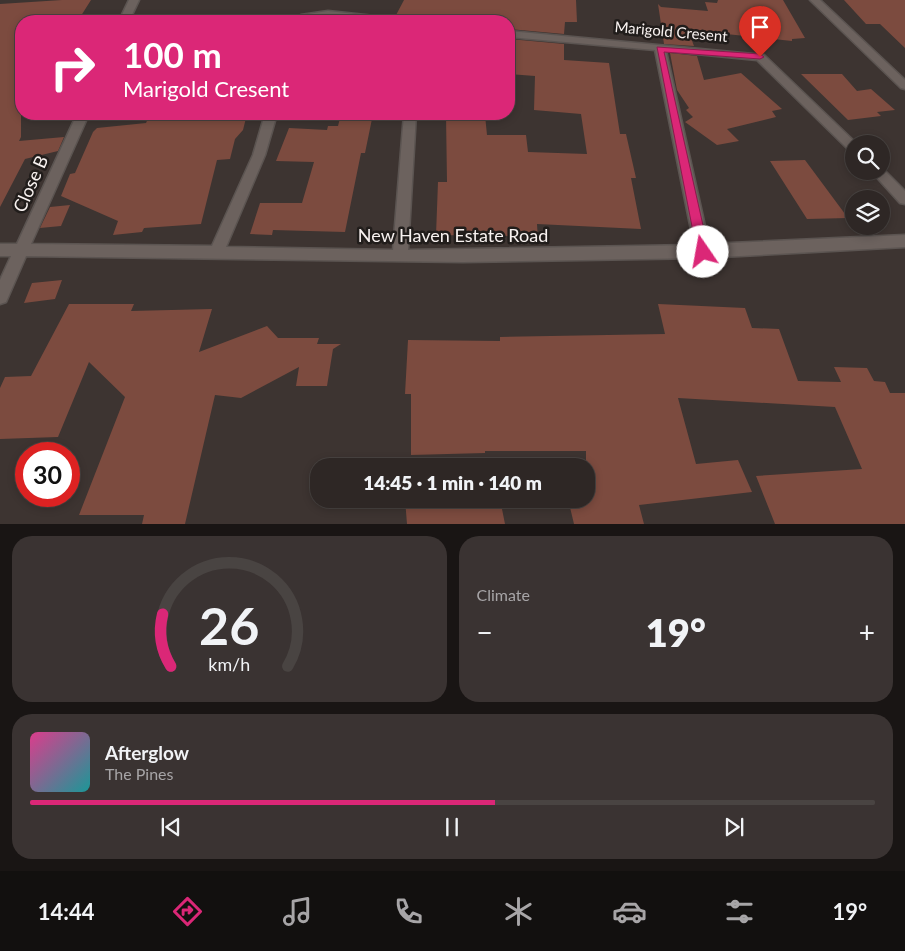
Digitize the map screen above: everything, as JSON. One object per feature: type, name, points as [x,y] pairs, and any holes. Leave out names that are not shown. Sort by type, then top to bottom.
[{"type":"street","points":[[127,15],[134,0]]},
{"type":"street","points":[[815,0],[905,86]]},
{"type":"street","points":[[320,15],[340,15]]},
{"type":"street","name":"Marigold Cresent","points":[[515,35],[760,57],[845,139]]},
{"type":"street","points":[[660,49],[703,252]]},
{"type":"street","name":"Close B","points":[[0,297],[80,120]]},
{"type":"street","points":[[217,251],[259,156],[269,120]]},
{"type":"street","points":[[400,256],[410,120]]},
{"type":"street","points":[[886,180],[905,199]]},
{"type":"street","name":"New Haven Estate Road","points":[[0,250],[217,251],[400,256],[703,252],[905,241]]},
{"type":"building","points":[[91,0],[82,15],[15,15],[15,120],[21,120],[21,137],[19,141],[64,137],[58,151],[25,159],[0,207],[0,4]]},
{"type":"building","points":[[404,0],[576,0],[577,22],[565,22],[564,34],[515,30],[515,15],[396,15]]},
{"type":"building","points":[[718,0],[783,0],[805,38],[792,39],[792,41],[688,30],[694,46],[664,44],[658,4],[661,7],[708,11],[705,2],[717,3]]},
{"type":"building","points":[[844,0],[905,0],[905,48],[880,24],[866,24]]},
{"type":"building","points":[[515,40],[564,44],[564,60],[609,63],[620,134],[626,134],[636,178],[631,178],[641,229],[537,224],[538,240],[516,239],[516,236],[436,235],[438,182],[447,182],[446,120],[486,120],[487,135],[526,135],[528,152],[587,154],[581,114],[534,110],[535,76],[515,74]]},
{"type":"building","points":[[670,53],[697,56],[704,80],[741,73],[782,109],[772,111],[776,117],[727,129],[739,141],[717,145],[685,122],[693,117],[686,110],[689,108],[677,90]]},
{"type":"building","points":[[801,74],[842,74],[857,91],[871,89],[895,110],[877,112],[881,116],[848,120]]},
{"type":"building","points":[[147,120],[246,120],[243,130],[235,139],[230,159],[217,160],[201,224],[144,228],[142,232],[113,235],[118,221],[61,196],[70,174],[75,173],[93,132],[97,128],[146,123]]},
{"type":"building","points":[[340,120],[372,120],[365,153],[361,153],[345,232],[273,230],[272,235],[250,234],[260,203],[302,203],[314,162],[276,161],[289,128],[327,130],[328,126],[338,126]]},
{"type":"building","points":[[805,160],[845,214],[845,218],[807,219],[770,161]]},
{"type":"building","points":[[70,205],[61,226],[40,228],[50,207]]},
{"type":"building","points":[[62,280],[55,299],[24,303],[32,283]]},
{"type":"building","points":[[69,304],[134,304],[131,311],[212,309],[199,352],[267,326],[278,338],[319,338],[317,344],[341,344],[333,349],[327,386],[296,386],[299,367],[241,398],[215,395],[185,524],[142,524],[144,515],[79,515],[125,397],[89,362],[58,437],[0,439],[0,388],[5,377],[31,376]]},
{"type":"building","points":[[658,304],[745,308],[752,328],[779,329],[798,381],[841,382],[834,367],[867,368],[874,381],[885,382],[890,393],[905,393],[905,524],[775,524],[756,476],[862,469],[835,407],[678,398],[696,464],[738,460],[752,492],[639,505],[644,524],[574,524],[570,508],[595,508],[595,458],[586,458],[586,451],[485,451],[485,453],[411,455],[411,394],[405,394],[408,340],[500,341],[500,337],[665,334]]},
{"type":"building","points":[[406,508],[502,508],[505,524],[407,524]]},
{"type":"route","points":[[703,252],[660,49],[760,57]]}]
